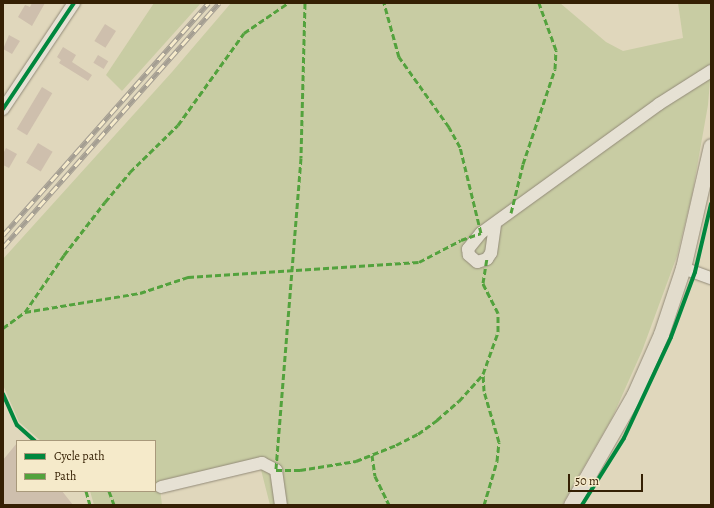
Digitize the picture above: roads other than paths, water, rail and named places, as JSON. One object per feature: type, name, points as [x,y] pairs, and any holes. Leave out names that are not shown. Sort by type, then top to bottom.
[{"type":"main road","points":[[571,505],[614,433],[646,368],[683,268],[711,146]]},
{"type":"street","points":[[3,109],[74,3]]},
{"type":"street","points":[[495,225],[659,104],[711,71]]},
{"type":"street","points":[[683,268],[711,278]]},
{"type":"street","points":[[161,487],[262,464],[276,470],[281,505]]},
{"type":"railway","points":[[3,235],[208,3]]},
{"type":"railway","points":[[3,247],[219,3]]}]
